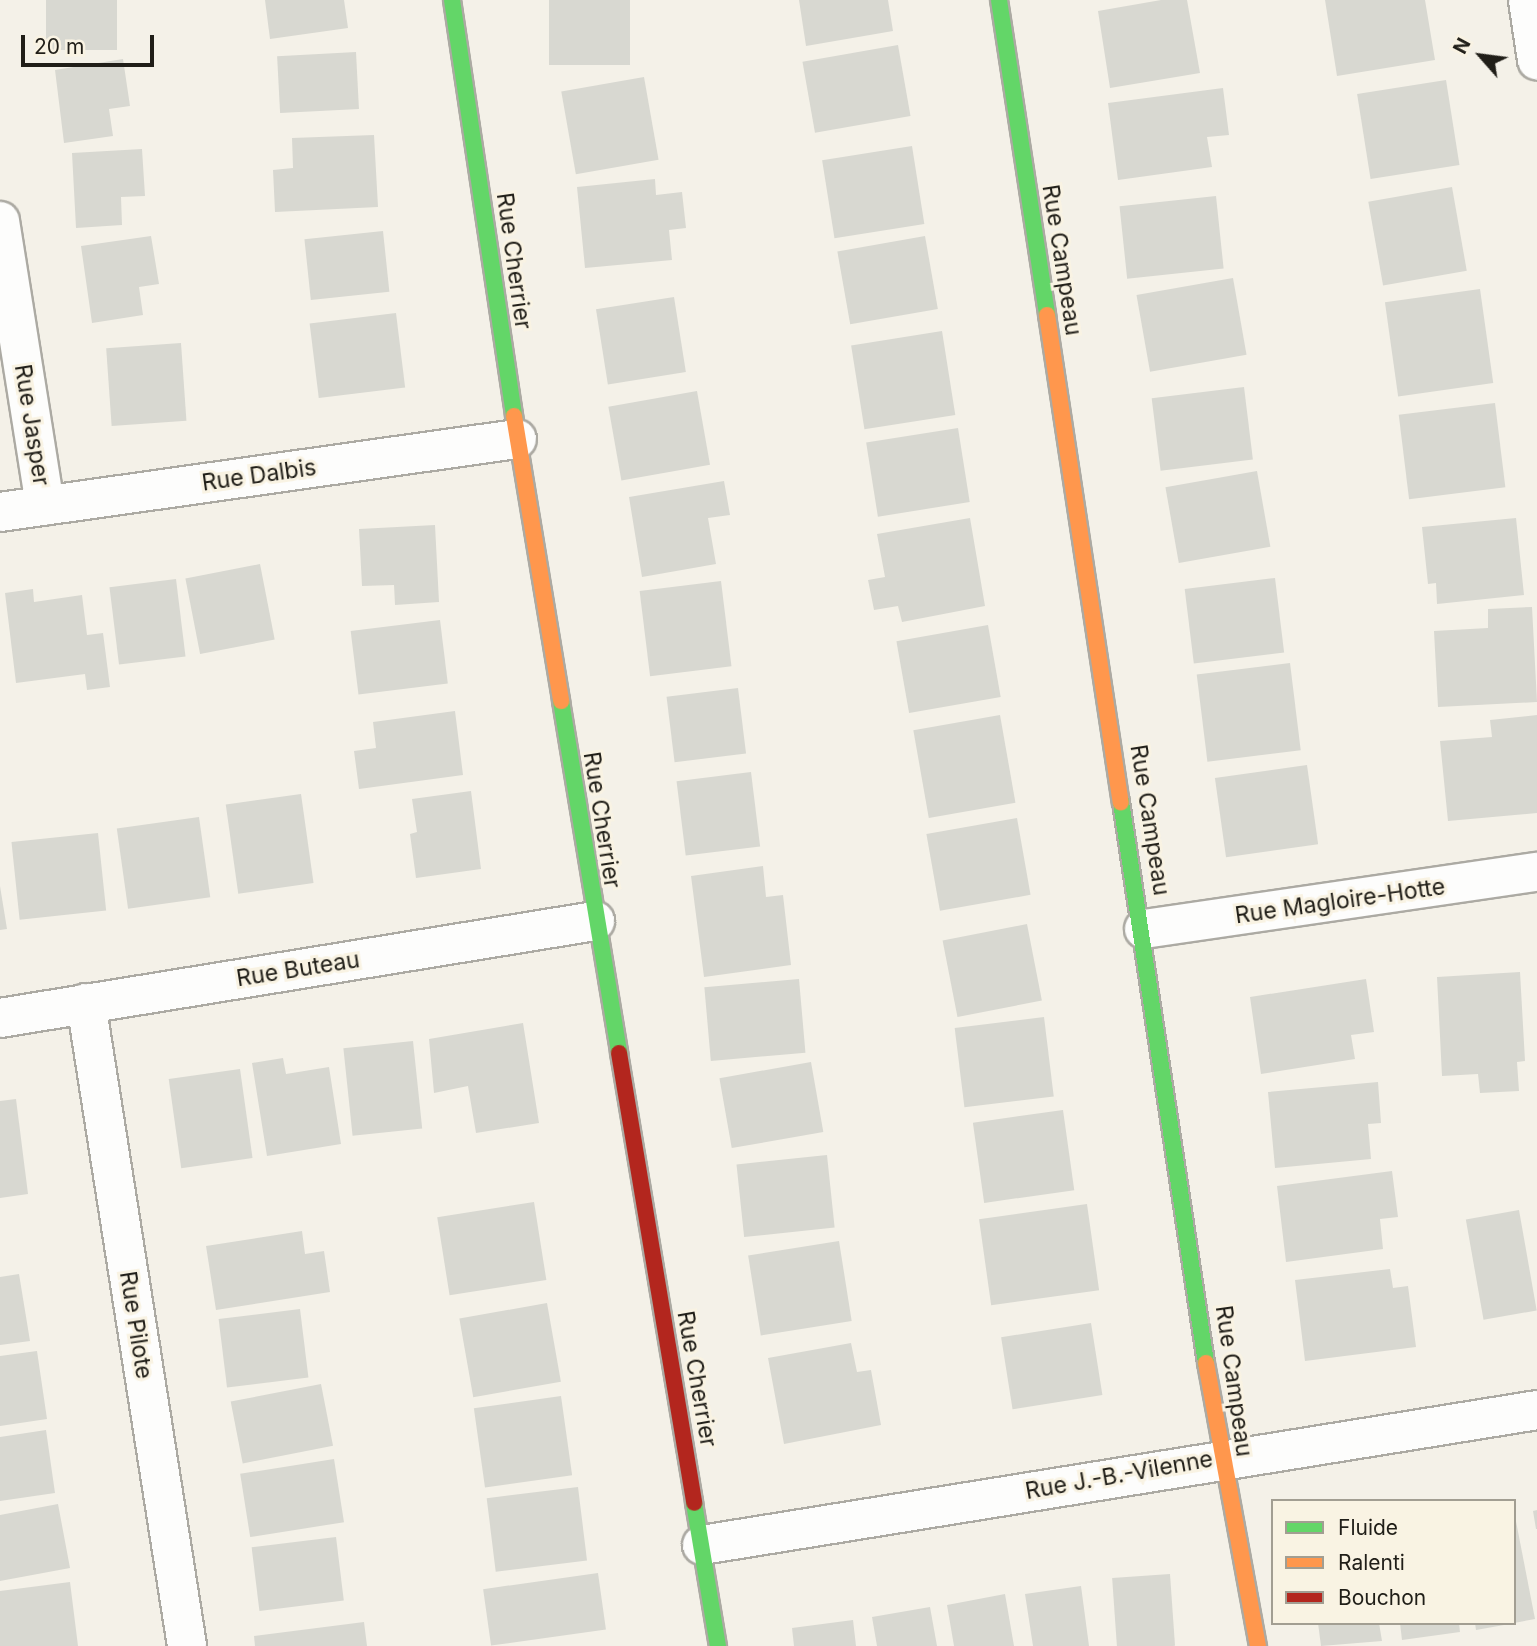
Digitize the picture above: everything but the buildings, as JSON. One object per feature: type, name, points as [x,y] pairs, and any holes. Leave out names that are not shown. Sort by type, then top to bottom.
[{"type":"street","name":"Rue Cherrier","points":[[452,0],[517,439],[595,921],[718,1646]]},
{"type":"street","name":"Rue Campeau","points":[[999,0],[1144,929],[1222,1458],[1258,1646]]},
{"type":"street","points":[[1528,0],[1537,60]]},
{"type":"street","name":"Rue Jasper","points":[[0,221],[45,505]]},
{"type":"street","name":"Rue Dalbis","points":[[0,512],[517,439]]},
{"type":"street","name":"Rue Magloire-Hotte","points":[[1144,929],[1537,873]]},
{"type":"street","name":"Rue Buteau","points":[[0,1018],[595,921]]},
{"type":"street","name":"Rue Pilote","points":[[86,1003],[187,1646]]},
{"type":"street","name":"Rue J.-B.-Vilenne","points":[[702,1545],[1222,1458],[1537,1410]]},
{"type":"traffic: fast","points":[[452,0],[514,416]]},
{"type":"traffic: fast","points":[[999,0],[1047,315]]},
{"type":"traffic: fast","points":[[561,701],[619,1053]]},
{"type":"traffic: fast","points":[[1121,802],[1206,1363]]},
{"type":"traffic: fast","points":[[694,1503],[718,1646]]},
{"type":"traffic: slow","points":[[1047,315],[1121,802]]},
{"type":"traffic: slow","points":[[514,416],[561,701]]},
{"type":"traffic: slow","points":[[1206,1363],[1258,1646]]},
{"type":"traffic: jam","points":[[619,1053],[694,1503]]}]
